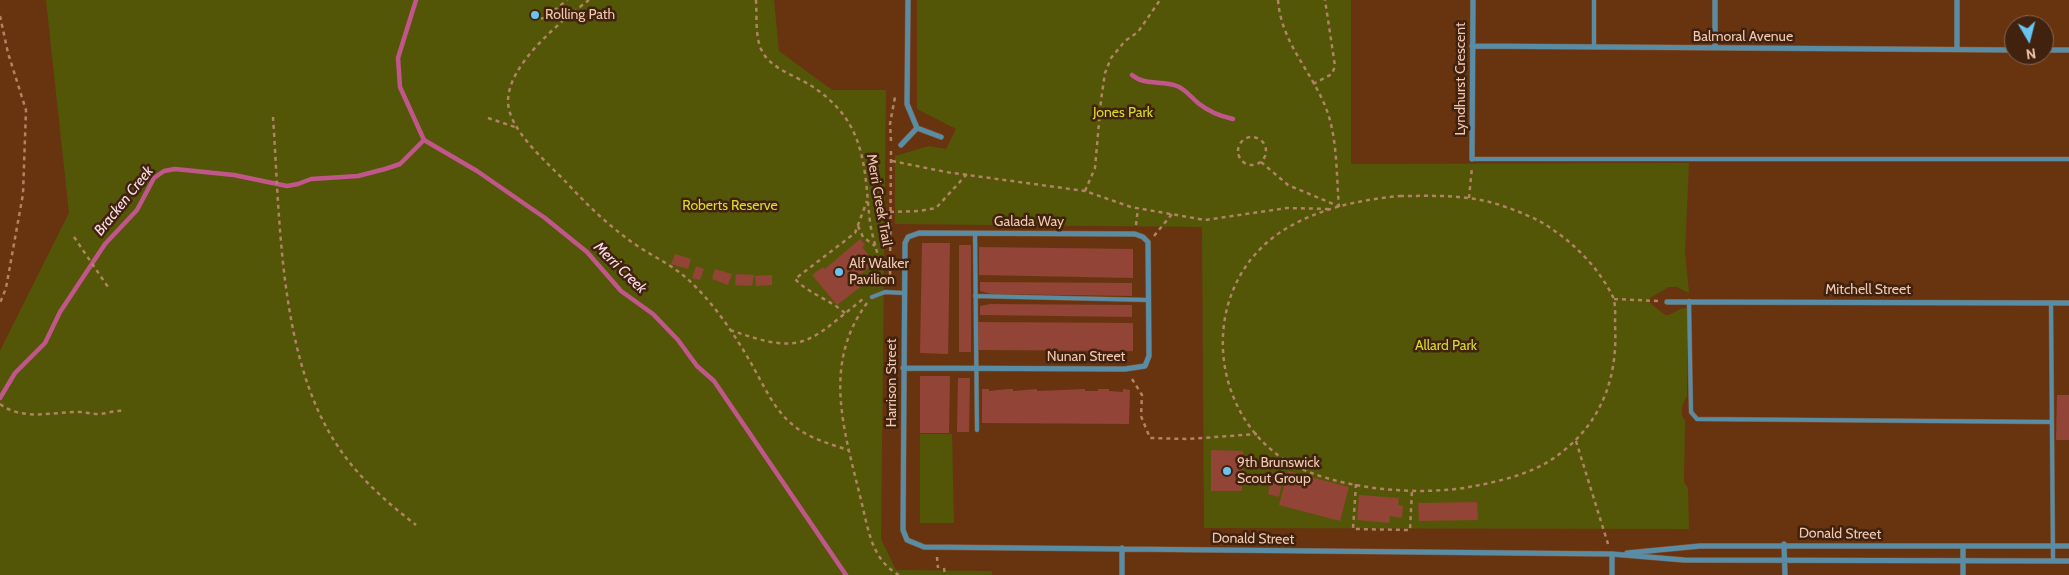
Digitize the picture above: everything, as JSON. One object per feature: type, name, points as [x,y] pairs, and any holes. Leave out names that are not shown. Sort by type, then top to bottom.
[{"type":"street","points":[[908,0],[907,104],[917,128],[942,137]]},
{"type":"street","name":"Lyndhurst Crescent","points":[[1472,158],[1473,0]]},
{"type":"street","points":[[1715,0],[1715,48]]},
{"type":"street","points":[[1956,49],[1957,0]]},
{"type":"street","name":"Balmoral Avenue","points":[[1472,46],[2004,50]]},
{"type":"street","points":[[2054,50],[2069,50]]},
{"type":"street","points":[[901,145],[917,128]]},
{"type":"street","name":"Galada Way","points":[[908,236],[919,233],[1135,234]]},
{"type":"street","points":[[1135,234],[1143,237],[1148,242]]},
{"type":"street","name":"Harrison Street","points":[[903,530],[904,293],[905,243],[908,236]]},
{"type":"street","name":"Nunan Street","points":[[903,368],[1125,369],[1145,366],[1149,356],[1148,242]]},
{"type":"street","name":"Mitchell Street","points":[[1667,302],[2069,303]]},
{"type":"street","name":"Donald Street","points":[[903,530],[907,540],[924,547],[1612,554],[1684,560],[2069,561]]},
{"type":"street","points":[[1784,544],[1785,575]]},
{"type":"street","name":"Donald Street","points":[[1612,554],[1700,546],[1784,544],[2069,546]]},
{"type":"street","points":[[1963,546],[1963,575]]},
{"type":"street","points":[[1122,548],[1122,575]]},
{"type":"street","points":[[1612,554],[1612,575]]},
{"type":"lane","points":[[1594,0],[1594,46]]},
{"type":"lane","points":[[1472,158],[2069,159]]},
{"type":"lane","points":[[975,233],[975,350],[978,368],[977,430]]},
{"type":"lane","points":[[872,297],[879,294],[904,293]]},
{"type":"lane","points":[[975,296],[1149,300]]},
{"type":"lane","points":[[1689,301],[1691,412],[1697,420],[2052,422]]},
{"type":"lane","points":[[2051,303],[2054,561]]},
{"type":"path","points":[[535,15],[538,19],[545,18],[567,0]]},
{"type":"path","points":[[589,0],[564,18],[532,50],[514,78],[508,102],[516,128],[584,202],[610,226],[684,276],[709,301],[730,330],[773,401],[789,422],[815,438],[848,450]]},
{"type":"path","name":"Merri Creek Trail","points":[[756,0],[758,36],[764,54],[772,63],[824,95],[850,125],[861,153],[875,246],[880,258],[880,272],[877,288],[854,321],[842,360],[841,413],[848,450],[871,542],[882,562],[899,575]]},
{"type":"path","points":[[1085,191],[1095,168],[1105,73],[1111,58],[1125,40],[1138,32],[1160,0]]},
{"type":"path","points":[[1278,0],[1281,25],[1323,100],[1330,122],[1339,207]]},
{"type":"path","points":[[1313,84],[1332,74],[1335,66],[1325,0]]},
{"type":"path","points":[[0,16],[8,53],[26,110],[23,194],[6,288],[0,303]]},
{"type":"path","points":[[890,293],[892,161],[890,124],[895,97],[907,95]]},
{"type":"path","points":[[273,117],[279,211],[288,296],[311,393],[324,421],[343,452],[377,493],[416,525]]},
{"type":"path","points":[[488,118],[516,128]]},
{"type":"path","points":[[1252,137],[1261,140],[1266,154],[1261,162],[1253,166],[1241,161],[1238,153],[1243,140],[1252,137]]},
{"type":"path","points":[[1469,198],[1472,158]]},
{"type":"path","points":[[892,161],[1085,191],[1138,208],[1205,220],[1287,208],[1331,209]]},
{"type":"path","points":[[1261,162],[1288,185],[1339,207]]},
{"type":"path","points":[[890,212],[919,211],[936,208],[968,174]]},
{"type":"path","points":[[1400,196],[1469,198],[1539,221],[1566,239],[1590,262],[1614,299],[1615,354],[1610,387],[1590,424],[1576,441],[1560,454],[1540,466],[1496,481],[1460,488],[1412,490],[1356,484],[1299,467],[1270,448],[1239,409],[1226,375],[1222,344],[1226,311],[1239,279],[1258,251],[1273,238],[1299,221],[1331,209],[1366,200],[1400,196]]},
{"type":"path","points":[[845,312],[820,296],[804,289],[795,279],[855,233],[867,199]]},
{"type":"path","points":[[1135,234],[1138,208]]},
{"type":"path","points":[[1148,242],[1172,214]]},
{"type":"path","points":[[858,225],[863,237],[875,246]]},
{"type":"path","points":[[74,237],[110,290]]},
{"type":"path","points":[[730,330],[772,343],[793,345],[820,334],[863,299],[872,297]]},
{"type":"path","points":[[1614,299],[1667,302]]},
{"type":"path","points":[[1125,369],[1142,395],[1141,416],[1150,438],[1188,439],[1257,434]]},
{"type":"path","points":[[0,404],[9,410],[40,414],[83,412],[97,414],[107,411],[124,411]]},
{"type":"path","points":[[1576,441],[1612,554]]},
{"type":"path","points":[[1356,484],[1353,529],[1410,530],[1412,490]]},
{"type":"path","points":[[944,568],[945,575]]},
{"type":"green space","name":"Roberts Reserve","points":[[46,0],[774,0],[779,51],[832,90],[886,90],[881,539],[896,570],[992,571],[992,575],[0,575],[0,351],[69,213]]},
{"type":"green space","name":"Allard Park","points":[[917,0],[1351,0],[1351,164],[1689,163],[1685,252],[1689,293],[1677,287],[1669,287],[1650,298],[1650,303],[1665,315],[1687,308],[1687,396],[1682,412],[1685,421],[1684,482],[1688,488],[1689,529],[1204,528],[1202,227],[895,224],[895,156],[929,146],[946,149],[956,129],[917,109]]},
{"type":"green space","points":[[920,434],[952,434],[954,523],[920,523]]},
{"type":"building","name":"Alf Walker Pavilion","points":[[860,239],[865,245],[862,247],[875,263],[857,277],[863,285],[837,305],[812,275],[823,267],[825,269]]},
{"type":"building","points":[[922,243],[950,243],[948,354],[920,353]]},
{"type":"building","points":[[959,245],[971,245],[971,352],[959,352]]},
{"type":"building","points":[[979,247],[1133,249],[1133,278],[979,275]]},
{"type":"building","points":[[675,254],[691,259],[688,269],[671,264]]},
{"type":"building","points":[[696,266],[704,269],[700,280],[692,278]]},
{"type":"building","points":[[715,269],[732,274],[728,285],[712,279]]},
{"type":"building","points":[[736,274],[754,275],[752,286],[735,285]]},
{"type":"building","points":[[772,275],[772,285],[756,286],[755,276]]},
{"type":"building","points":[[980,282],[1132,283],[1132,296],[991,294],[980,291]]},
{"type":"building","points":[[991,304],[1132,305],[1132,317],[980,315],[980,306]]},
{"type":"building","points":[[978,322],[1133,323],[1133,351],[978,350]]},
{"type":"building","points":[[920,376],[950,376],[949,433],[920,433]]},
{"type":"building","points":[[958,378],[970,378],[969,432],[957,432]]},
{"type":"building","points":[[982,389],[989,389],[989,391],[1008,389],[1013,389],[1013,391],[1037,389],[1037,391],[1085,389],[1085,391],[1098,391],[1098,389],[1109,389],[1109,391],[1123,392],[1123,389],[1130,390],[1129,424],[982,423]]},
{"type":"building","points":[[2057,395],[2069,395],[2069,440],[2056,440]]},
{"type":"building","name":"9th Brunswick Scout Group","points":[[1211,450],[1243,451],[1242,491],[1211,491]]},
{"type":"building","points":[[1288,471],[1349,487],[1340,521],[1279,505]]},
{"type":"building","points":[[1272,475],[1283,477],[1279,497],[1268,494]]},
{"type":"building","points":[[1359,495],[1399,498],[1398,505],[1403,506],[1402,518],[1390,516],[1389,523],[1357,520]]},
{"type":"building","points":[[1477,502],[1478,520],[1419,521],[1418,503]]},
{"type":"waterway","name":"Merri Creek","points":[[416,0],[398,58],[400,87],[424,140],[477,171],[545,218],[587,252],[621,291],[653,314],[678,340],[697,366],[714,381],[846,575]]},
{"type":"waterway","points":[[1132,75],[1142,81],[1165,83],[1180,87],[1206,109],[1233,119]]},
{"type":"waterway","name":"Bracken Creek","points":[[0,398],[15,373],[45,343],[60,312],[105,244],[137,210],[154,178],[164,171],[175,169],[234,175],[287,186],[311,179],[358,176],[400,164],[424,140]]},
{"type":"place","name":"Rolling Path","points":[[535,15]]},
{"type":"place","name":"Alf Walker Pavilion","points":[[839,272]]},
{"type":"place","name":"9th Brunswick Scout Group","points":[[1227,471]]},
{"type":"park label","name":"Jones Park","points":[[1123,113]]}]
